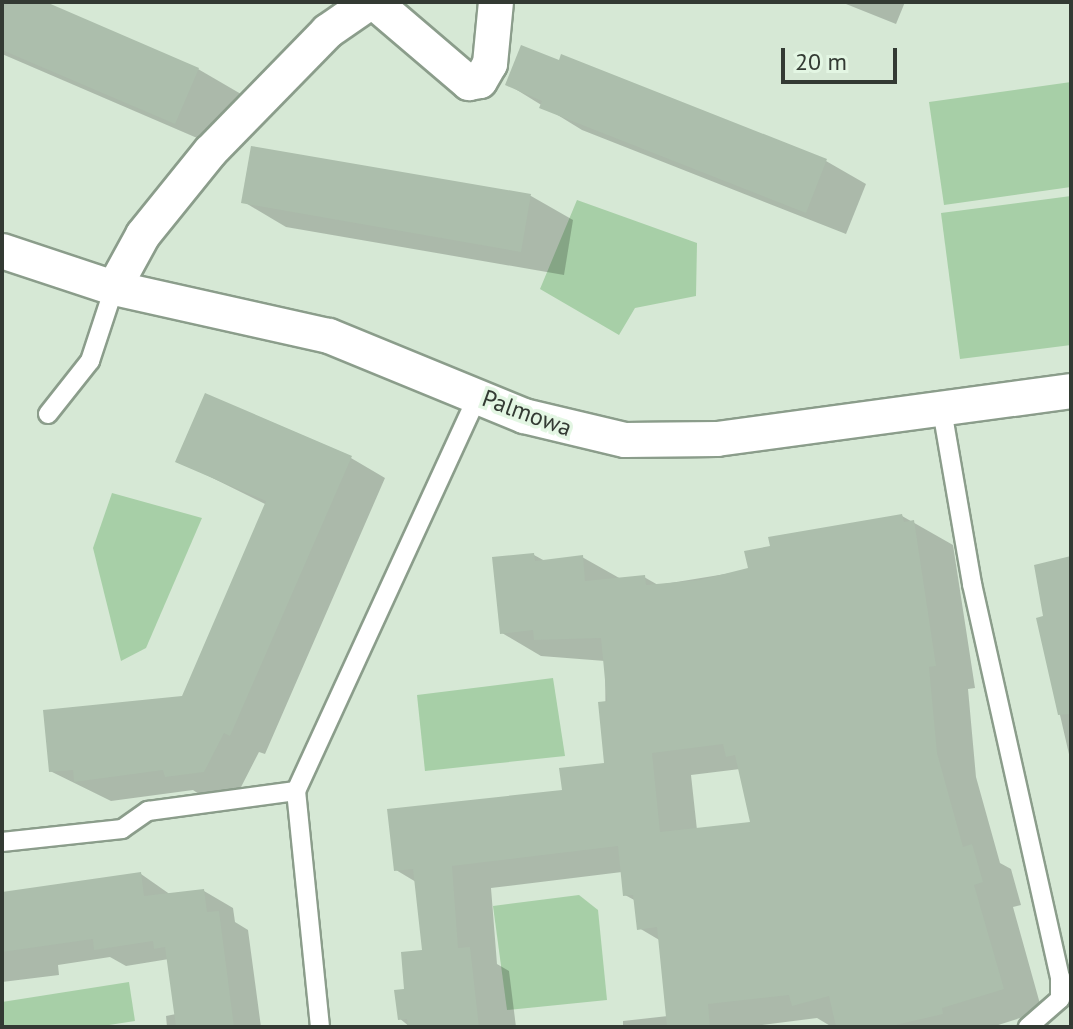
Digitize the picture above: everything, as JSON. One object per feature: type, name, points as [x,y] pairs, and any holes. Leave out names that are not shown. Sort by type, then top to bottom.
[{"type":"street","points":[[114,288],[136,246],[210,152],[328,31],[372,2],[469,83],[480,81],[490,64],[496,2]]},
{"type":"street","name":"Palmowa","points":[[2,251],[114,288],[329,336],[558,428],[650,441],[717,439],[1071,391]]},
{"type":"lane","points":[[48,414],[90,361],[114,288]]},
{"type":"lane","points":[[320,1027],[296,791],[478,396]]},
{"type":"lane","points":[[942,410],[980,625],[1060,977],[1060,999],[1028,1027]]},
{"type":"lane","points":[[2,842],[122,829],[148,811],[296,791]]},
{"type":"green space","points":[[1071,82],[1071,187],[944,205],[929,102]]},
{"type":"green space","points":[[1071,196],[1071,345],[960,359],[941,213]]},
{"type":"green space","points":[[577,200],[697,243],[696,296],[635,308],[619,335],[540,289]]},
{"type":"green space","points":[[112,493],[202,518],[146,648],[121,661],[93,548]]},
{"type":"green space","points":[[553,678],[565,756],[425,771],[417,695]]},
{"type":"green space","points":[[579,895],[598,910],[607,1000],[507,1010],[493,906]]},
{"type":"green space","points":[[129,982],[135,1021],[96,1027],[2,1027],[2,1002]]},
{"type":"building","points":[[2,2],[46,2],[199,68],[175,124],[2,50]]},
{"type":"building","points":[[521,45],[559,60],[561,54],[827,159],[806,213],[539,108],[542,101],[505,85]]},
{"type":"building","points":[[251,146],[531,194],[521,252],[241,203]]},
{"type":"building","points":[[205,393],[352,456],[230,736],[224,733],[204,772],[165,777],[163,770],[74,782],[73,770],[49,772],[43,710],[182,696],[266,501],[175,462]]},
{"type":"building","points":[[902,514],[904,522],[914,520],[936,666],[929,667],[937,753],[963,847],[972,844],[983,882],[974,885],[1004,989],[942,1008],[943,1014],[887,1027],[836,1027],[829,996],[792,1006],[789,995],[708,1004],[710,1027],[667,1027],[657,927],[637,930],[633,895],[623,896],[618,846],[452,866],[458,948],[470,947],[479,1027],[408,1027],[407,1019],[398,1020],[394,990],[404,989],[401,952],[422,950],[413,869],[394,871],[387,809],[562,790],[559,768],[604,763],[598,702],[607,701],[601,638],[534,640],[533,630],[500,634],[492,557],[534,553],[535,561],[583,555],[585,581],[645,575],[646,585],[700,580],[748,568],[744,551],[770,546],[768,537]],"holes":[[[723,744],[726,757],[735,755],[750,822],[660,832],[652,753]]]},
{"type":"building","points":[[1071,556],[1071,714],[1058,715],[1036,618],[1043,616],[1034,565]]},
{"type":"building","points":[[141,872],[144,896],[204,889],[207,912],[219,911],[234,1027],[176,1027],[165,947],[154,949],[153,941],[94,950],[93,939],[2,952],[2,892]]}]
